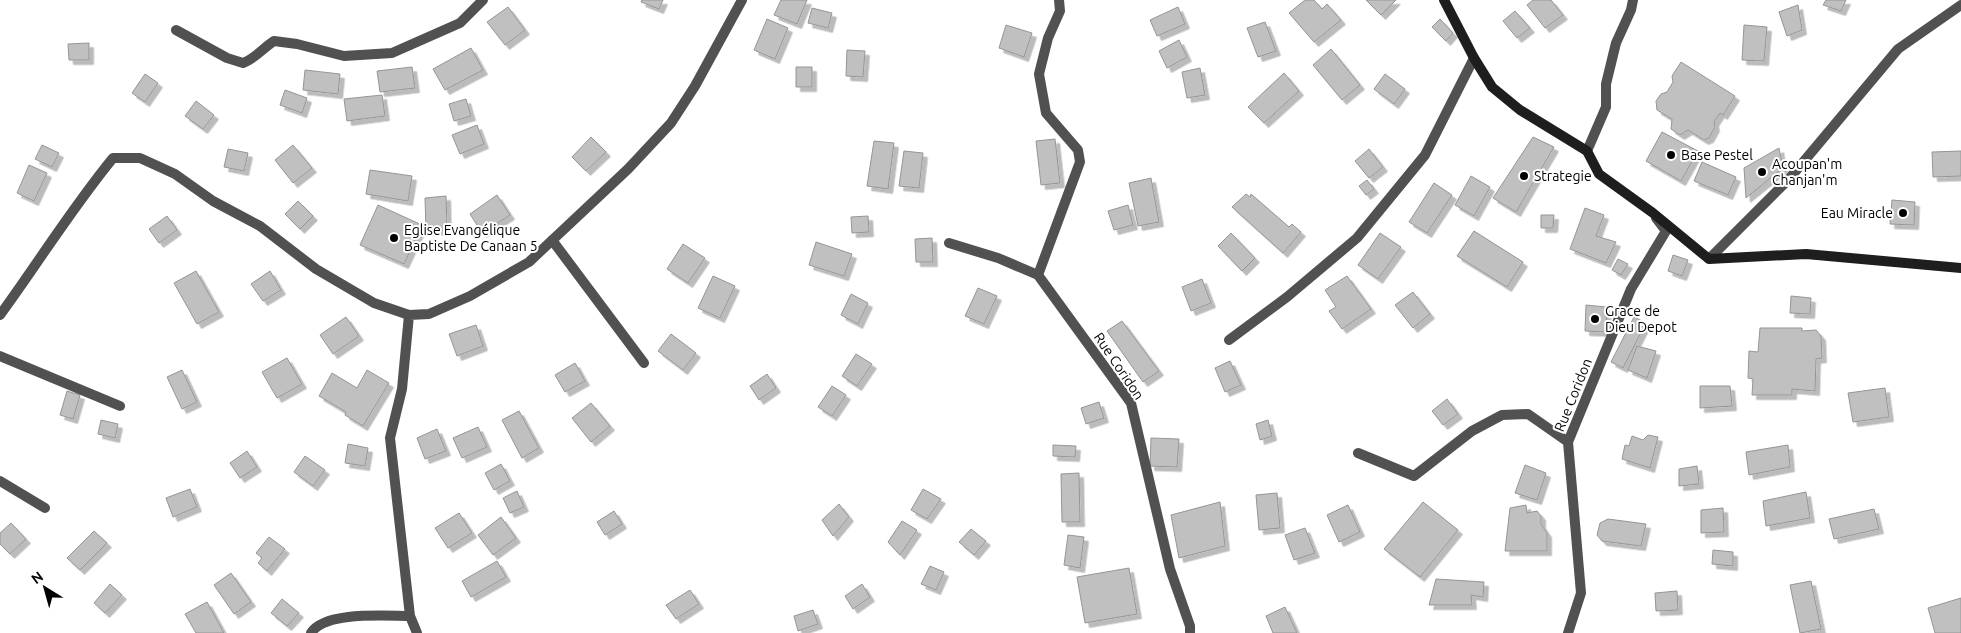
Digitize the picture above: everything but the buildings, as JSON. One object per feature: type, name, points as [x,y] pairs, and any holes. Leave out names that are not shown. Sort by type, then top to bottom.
[{"type":"street","points":[[176,30],[227,58],[243,63],[256,57],[264,47],[274,41],[297,44],[344,56],[392,53],[460,24],[482,0]]},
{"type":"street","points":[[0,315],[91,185],[113,158],[140,158],[176,174],[214,201],[260,226],[316,269],[374,303],[409,315],[429,314],[470,296],[529,262],[628,168],[671,123],[695,86],[742,0]]},
{"type":"street","points":[[949,243],[998,258],[1038,275],[1080,162],[1078,150],[1046,112],[1039,74],[1048,38],[1060,11],[1059,0]]},
{"type":"street","points":[[1444,0],[1474,58],[1492,87],[1520,110],[1587,151],[1599,174],[1653,213],[1709,259],[1806,254],[1961,268]]},
{"type":"street","points":[[1587,151],[1606,108],[1606,84],[1616,44],[1634,0]]},
{"type":"street","points":[[1709,259],[1789,179],[1898,49],[1961,5]]},
{"type":"street","points":[[1229,340],[1287,297],[1357,238],[1425,155],[1474,58]]},
{"type":"street","name":"Rue Coridon","points":[[1568,633],[1581,593],[1568,442],[1631,289],[1666,231],[1653,213]]},
{"type":"street","points":[[552,240],[644,363]]},
{"type":"street","name":"Rue Coridon","points":[[1038,275],[1131,403],[1170,569],[1190,626],[1190,633]]},
{"type":"street","points":[[409,315],[402,389],[390,438],[410,616],[417,633]]},
{"type":"street","points":[[0,356],[120,406]]},
{"type":"street","points":[[1358,453],[1414,476],[1472,431],[1502,414],[1528,414],[1568,442]]},
{"type":"street","points":[[0,481],[45,508]]},
{"type":"street","points":[[311,633],[322,622],[347,617],[410,616]]},
{"type":"place","name":"Base Pestel","points":[[1671,155]]},
{"type":"place","name":"Acoupan'm Chanjan'm","points":[[1762,172]]},
{"type":"place","name":"Strategie","points":[[1524,176]]},
{"type":"place","name":"Eau Miracle","points":[[1903,213]]},
{"type":"place","name":"Eglise Evangélique Baptiste De Canaan 5","points":[[394,238]]},
{"type":"place","name":"Grace de Dieu Depot","points":[[1595,319]]}]
